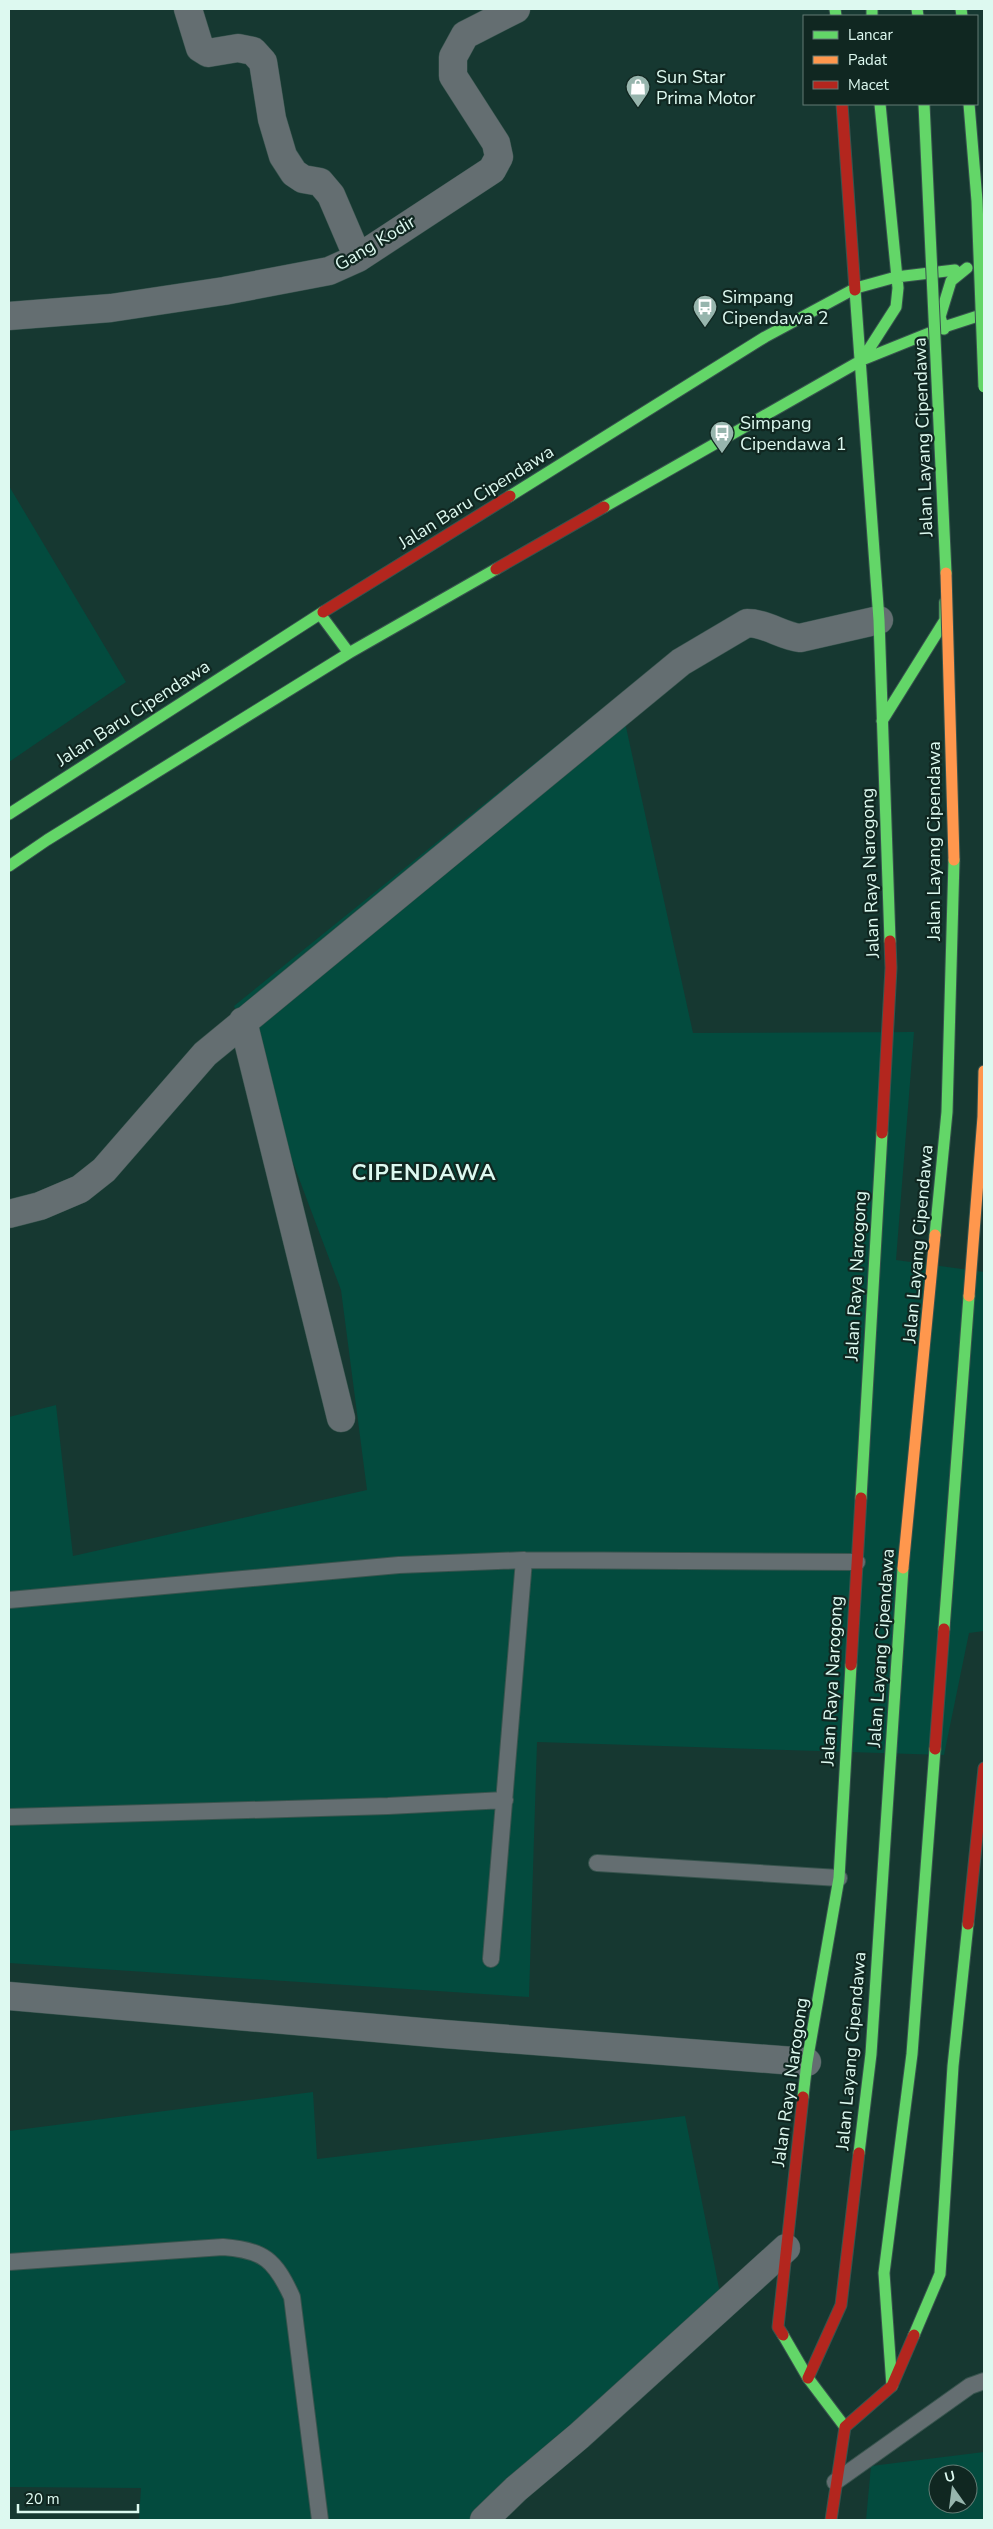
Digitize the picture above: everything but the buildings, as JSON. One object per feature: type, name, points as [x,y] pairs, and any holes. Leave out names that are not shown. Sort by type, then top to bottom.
[{"type":"main road","name":"Jalan Raya Narogong","points":[[842,105],[862,360],[879,620],[891,968],[839,1878],[808,2062],[778,2328],[808,2378],[845,2428]]},
{"type":"main road","points":[[862,360],[896,307],[898,288],[880,105]]},
{"type":"main road","name":"Jalan Layang Cipendawa","points":[[808,2378],[841,2305],[871,2054],[903,1568],[947,1112],[954,884],[950,668],[924,105]]},
{"type":"main road","points":[[969,105],[977,201],[984,387]]},
{"type":"main road","name":"Jalan Baru Cipendawa","points":[[9,814],[320,614],[765,337],[856,288],[896,277],[984,265]]},
{"type":"main road","points":[[882,720],[945,620],[944,327],[940,317],[951,281],[967,268]]},
{"type":"main road","points":[[9,866],[46,840],[349,653],[862,360],[944,327],[984,314]]},
{"type":"main road","points":[[320,614],[349,653]]},
{"type":"main road","points":[[892,2386],[884,2273],[912,2054],[983,1117],[984,1071]]},
{"type":"main road","points":[[831,2520],[835,2482],[845,2428],[892,2386],[940,2274],[953,2066],[983,1795],[984,1768]]},
{"type":"street","points":[[188,9],[200,48],[208,53],[238,48],[253,50],[263,62],[272,119],[282,156],[294,173],[303,179],[320,182],[331,195],[358,258]]},
{"type":"street","name":"Gang Kodir","points":[[9,316],[111,308],[224,291],[329,271],[358,258],[492,170],[499,157],[496,143],[453,76],[453,57],[464,35],[516,9]]},
{"type":"street","points":[[9,1214],[40,1206],[80,1189],[104,1170],[206,1054],[243,1021],[681,662],[747,623],[757,623],[791,637],[800,638],[879,620]]},
{"type":"street","points":[[243,1021],[341,1418]]},
{"type":"street","points":[[9,1996],[444,2034],[808,2062]]},
{"type":"street","points":[[484,2520],[516,2489],[579,2436],[786,2248]]},
{"type":"lane","points":[[491,1959],[524,1560]]},
{"type":"lane","points":[[9,1600],[399,1565],[524,1560],[857,1562]]},
{"type":"lane","points":[[9,1817],[388,1806],[505,1800]]},
{"type":"lane","points":[[598,1863],[839,1878]]},
{"type":"lane","points":[[9,2262],[223,2247],[244,2249],[263,2256],[281,2272],[292,2297],[320,2520]]},
{"type":"lane","points":[[835,2482],[970,2386],[984,2381]]},
{"type":"shaded area","points":[[9,486],[126,682],[9,762]]},
{"type":"shaded area","points":[[619,695],[693,1033],[914,1032],[896,1260],[984,1272],[984,1631],[969,1633],[944,1755],[537,1742],[529,1997],[9,1963],[9,1417],[56,1405],[73,1556],[367,1490],[341,1290],[234,1006]]},
{"type":"shaded area","points":[[313,2092],[317,2159],[685,2116],[720,2293],[474,2520],[139,2520],[141,2488],[9,2487],[9,2131]]},
{"type":"shaded area","points":[[984,2452],[984,2520],[866,2520],[871,2466]]},
{"type":"traffic: fast","points":[[835,9],[836,15]]},
{"type":"traffic: fast","points":[[872,9],[872,15]]},
{"type":"traffic: fast","points":[[917,9],[918,15]]},
{"type":"traffic: fast","points":[[961,9],[962,15]]},
{"type":"traffic: fast","points":[[862,360],[896,307],[898,288],[880,105]]},
{"type":"traffic: fast","points":[[924,105],[946,573]]},
{"type":"traffic: fast","points":[[969,105],[977,201],[984,387]]},
{"type":"traffic: fast","points":[[944,329],[940,317],[951,281],[967,268]]},
{"type":"traffic: fast","points":[[510,496],[765,337],[856,288],[896,277],[955,270]]},
{"type":"traffic: fast","points":[[855,290],[879,620],[890,941]]},
{"type":"traffic: fast","points":[[604,507],[862,360],[944,327],[984,314]]},
{"type":"traffic: fast","points":[[9,866],[47,840],[349,653],[496,569]]},
{"type":"traffic: fast","points":[[882,721],[945,620],[945,602]]},
{"type":"traffic: fast","points":[[9,814],[323,612]]},
{"type":"traffic: fast","points":[[320,614],[349,653]]},
{"type":"traffic: fast","points":[[935,1235],[947,1112],[954,860]]},
{"type":"traffic: fast","points":[[861,1498],[882,1133]]},
{"type":"traffic: fast","points":[[944,1629],[969,1296]]},
{"type":"traffic: fast","points":[[859,2153],[871,2054],[903,1568]]},
{"type":"traffic: fast","points":[[803,2097],[807,2062],[839,1878],[851,1665]]},
{"type":"traffic: fast","points":[[892,2386],[884,2273],[912,2054],[935,1749]]},
{"type":"traffic: fast","points":[[914,2335],[940,2274],[953,2066],[968,1924]]},
{"type":"traffic: fast","points":[[783,2335],[808,2378],[845,2427]]},
{"type":"traffic: slow","points":[[946,573],[954,860]]},
{"type":"traffic: slow","points":[[969,1296],[983,1117],[984,1071]]},
{"type":"traffic: slow","points":[[903,1568],[935,1235]]},
{"type":"traffic: jam","points":[[842,105],[855,290]]},
{"type":"traffic: jam","points":[[323,612],[510,496]]},
{"type":"traffic: jam","points":[[496,569],[604,507]]},
{"type":"traffic: jam","points":[[882,1133],[891,968],[890,941]]},
{"type":"traffic: jam","points":[[851,1665],[861,1498]]},
{"type":"traffic: jam","points":[[935,1749],[944,1629]]},
{"type":"traffic: jam","points":[[968,1924],[984,1768]]},
{"type":"traffic: jam","points":[[783,2335],[778,2327],[803,2097]]},
{"type":"traffic: jam","points":[[808,2378],[841,2305],[859,2153]]},
{"type":"traffic: jam","points":[[831,2520],[845,2427],[892,2386],[914,2335]]},
{"type":"place","name":"Sun Star Prima Motor","points":[[638,108]]},
{"type":"place","name":"Simpang Cipendawa 2","points":[[705,328]]},
{"type":"place","name":"Simpang Cipendawa 1","points":[[722,454]]},
{"type":"district","name":"CIPENDAWA","points":[[424,1172]]}]
